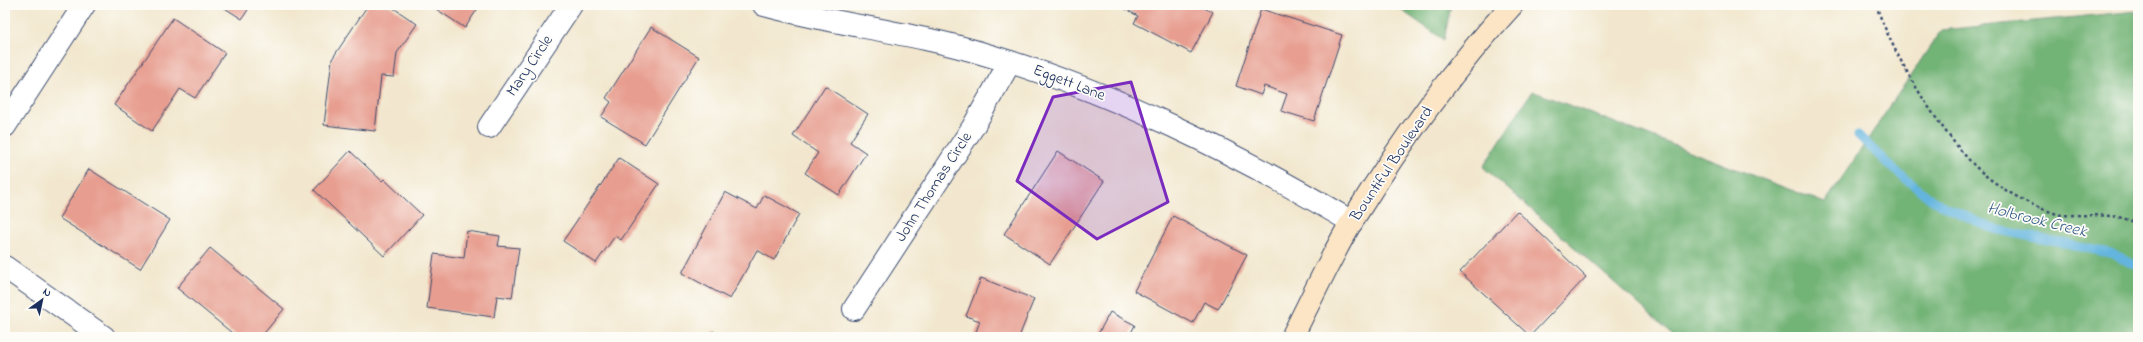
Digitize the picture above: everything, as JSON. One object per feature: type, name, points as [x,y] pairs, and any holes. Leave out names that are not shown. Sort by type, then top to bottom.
[{"type":"main road","name":"Bountiful Boulevard","points":[[1292,337],[1352,222],[1419,122],[1512,5]]},
{"type":"street","points":[[5,126],[84,5]]},
{"type":"street","name":"Mary Circle","points":[[489,127],[571,5]]},
{"type":"street","name":"Eggett Lane","points":[[764,5],[803,16],[955,46],[1010,62],[1100,94],[1205,141],[1262,171],[1352,222]]},
{"type":"street","name":"John Thomas Circle","points":[[854,309],[973,127],[1010,62]]},
{"type":"street","points":[[5,267],[104,337]]},
{"type":"path","points":[[1876,5],[1903,64],[1944,128],[1974,165],[2015,195],[2036,206],[2059,215],[2114,215],[2138,224]]},
{"type":"highlighted area","points":[[1131,82],[1168,202],[1097,239],[1017,181],[1053,97]]},
{"type":"green space","points":[[1394,5],[1451,5],[1444,40]]},
{"type":"green space","points":[[2138,11],[2138,337],[1676,337],[1483,167],[1532,91],[1825,203],[1941,30]]},
{"type":"building","points":[[220,5],[251,5],[242,19]]},
{"type":"building","points":[[368,5],[389,5],[417,24],[397,53],[394,77],[381,76],[375,131],[324,125],[332,59]]},
{"type":"building","points":[[430,5],[480,5],[465,28]]},
{"type":"building","points":[[1118,5],[1203,5],[1202,7],[1213,12],[1191,53],[1134,23],[1138,16]]},
{"type":"building","points":[[1261,9],[1342,35],[1314,121],[1281,111],[1287,94],[1264,86],[1261,95],[1236,86]]},
{"type":"building","points":[[173,18],[225,53],[195,98],[180,89],[152,131],[114,105]]},
{"type":"building","points":[[651,27],[699,57],[645,144],[601,117],[611,102],[606,98]]},
{"type":"building","points":[[825,86],[868,114],[850,142],[866,153],[839,195],[805,173],[818,153],[793,136]]},
{"type":"building","points":[[350,151],[382,181],[384,179],[422,215],[384,256],[314,190]]},
{"type":"building","points":[[1058,151],[1104,181],[1050,264],[1004,234]]},
{"type":"building","points":[[619,158],[659,184],[621,240],[615,236],[596,263],[563,241]]},
{"type":"building","points":[[89,169],[170,220],[140,269],[59,218]]},
{"type":"building","points":[[725,192],[757,209],[764,195],[799,214],[774,260],[757,250],[730,299],[682,273]]},
{"type":"building","points":[[1517,211],[1586,277],[1530,336],[1460,272]]},
{"type":"building","points":[[1173,216],[1247,255],[1218,309],[1204,302],[1193,323],[1134,291]]},
{"type":"building","points":[[467,231],[500,236],[498,246],[519,248],[512,298],[497,296],[494,317],[427,308],[434,254],[464,258]]},
{"type":"building","points":[[210,248],[284,309],[261,337],[237,337],[177,288]]},
{"type":"building","points":[[981,278],[1034,299],[1019,337],[974,337],[980,321],[966,316]]},
{"type":"building","points":[[1110,312],[1135,325],[1129,337],[1097,336]]},
{"type":"building","points":[[713,331],[720,337],[708,337]]},
{"type":"waterway","name":"Holbrook Creek","points":[[1858,135],[1892,168],[1932,200],[1963,215],[1994,229],[2114,254],[2138,267]]}]
